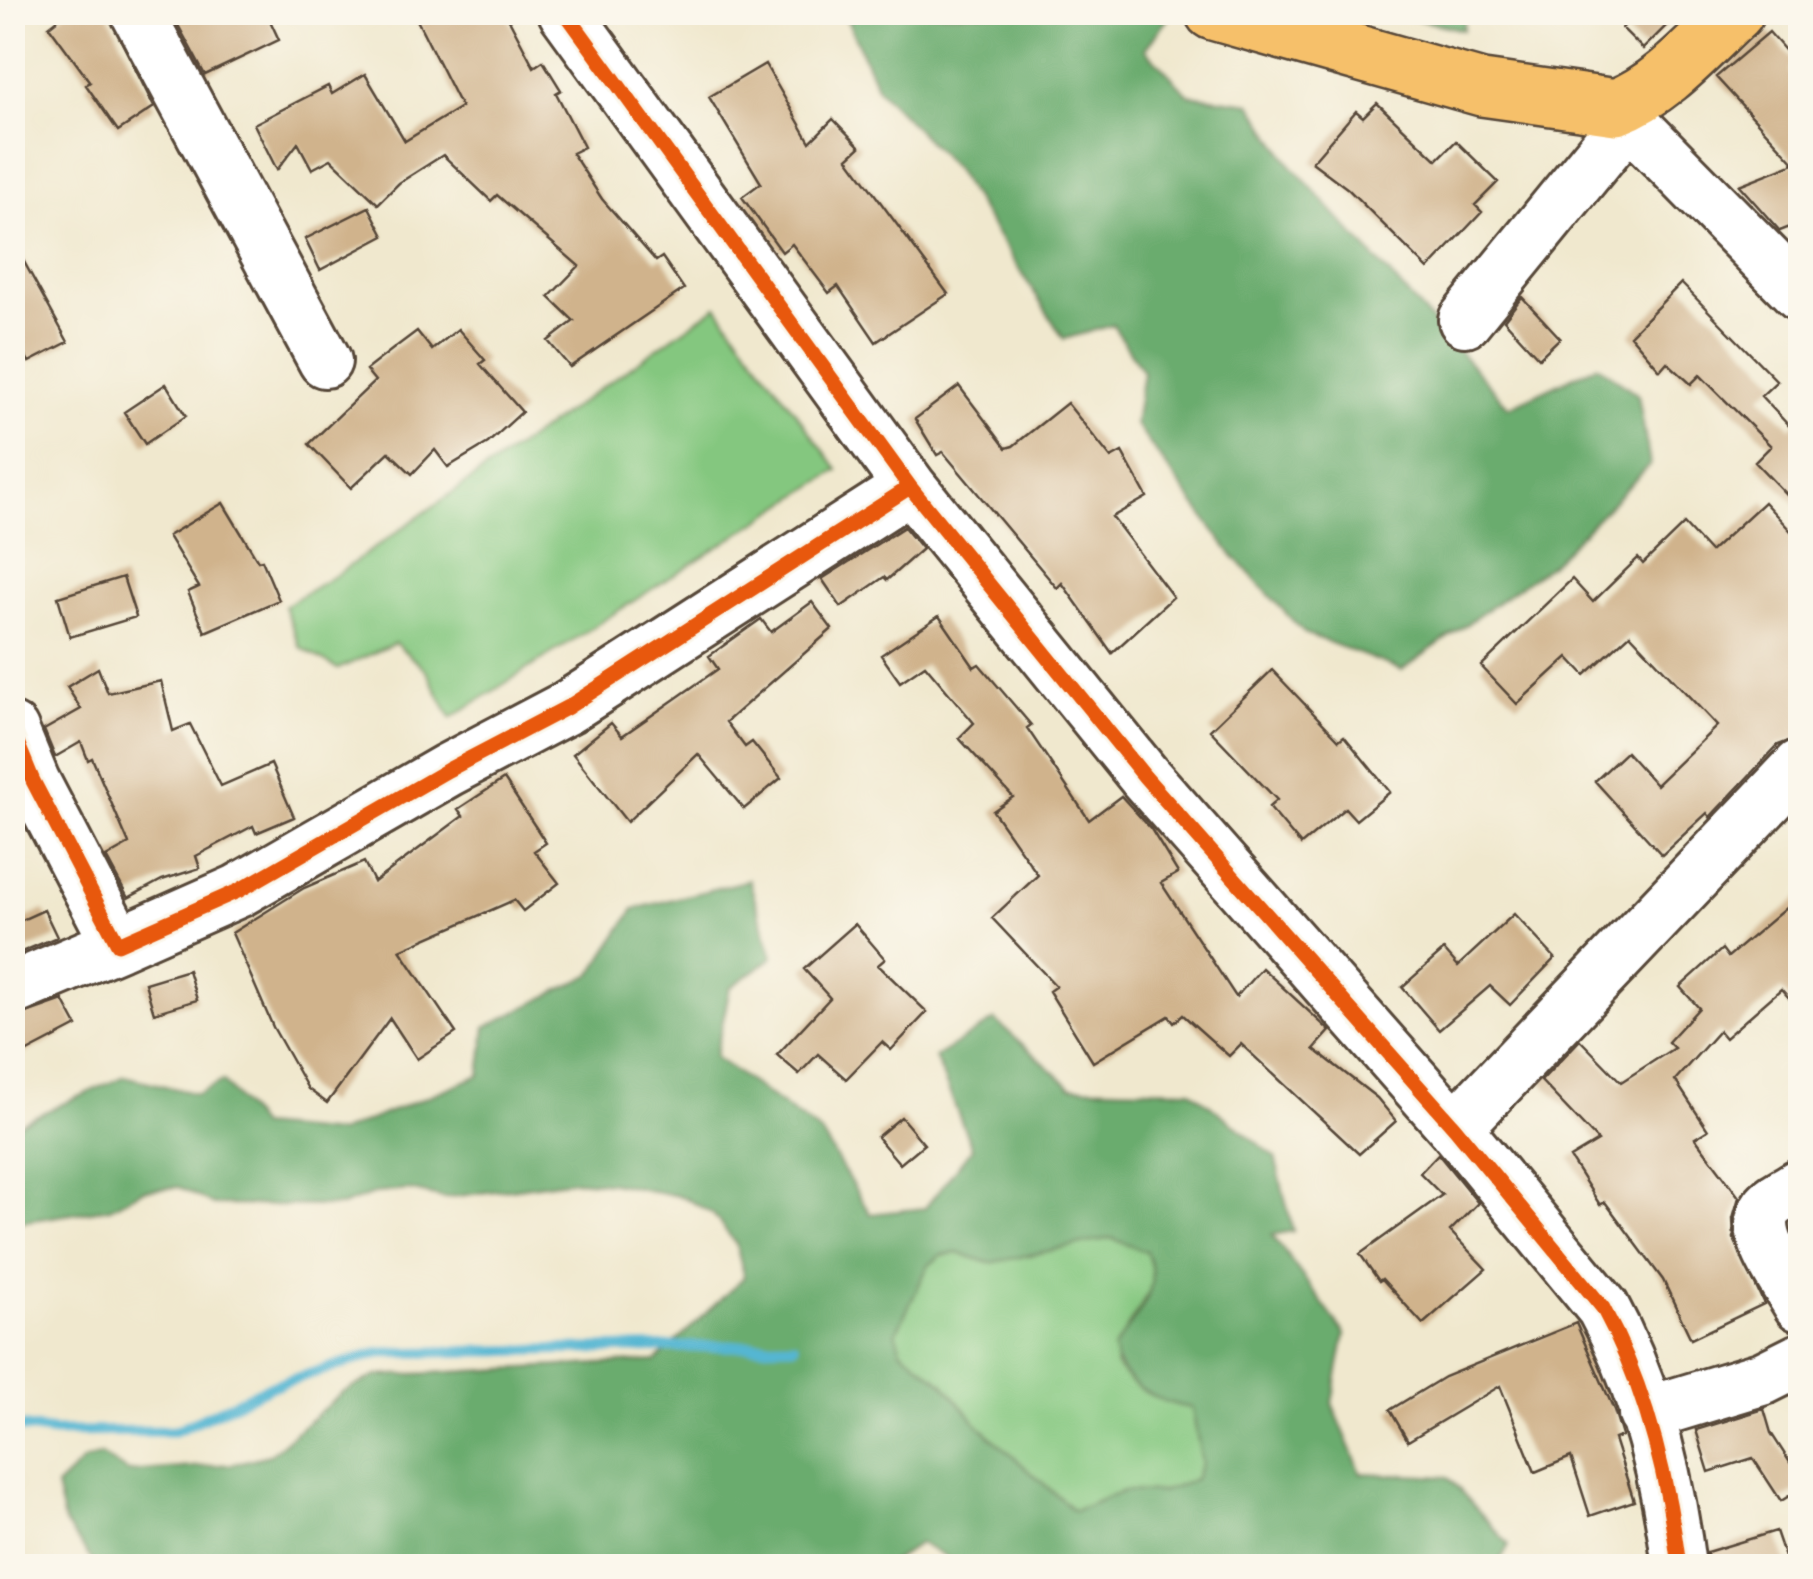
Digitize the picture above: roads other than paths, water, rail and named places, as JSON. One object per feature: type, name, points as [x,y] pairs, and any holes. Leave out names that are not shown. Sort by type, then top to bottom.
[{"type":"main road","points":[[1212,12],[1482,88],[1622,113],[1736,12]]},
{"type":"street","points":[[136,12],[325,361]]},
{"type":"street","points":[[565,12],[910,487],[1145,777],[1455,1128],[1604,1308],[1621,1340],[1646,1414],[1680,1566]]},
{"type":"street","points":[[1466,320],[1622,113],[1800,294]]},
{"type":"street","points":[[12,989],[238,891],[568,707],[910,487]]},
{"type":"street","points":[[12,730],[118,944]]},
{"type":"street","points":[[1455,1128],[1800,766]]},
{"type":"street","points":[[1800,1185],[1766,1208],[1762,1224],[1765,1240],[1800,1306]]},
{"type":"street","points":[[1646,1414],[1764,1378],[1800,1360]]},
{"type":"waterway","points":[[12,1426],[54,1432],[175,1431],[271,1386],[379,1353],[794,1345]]}]
